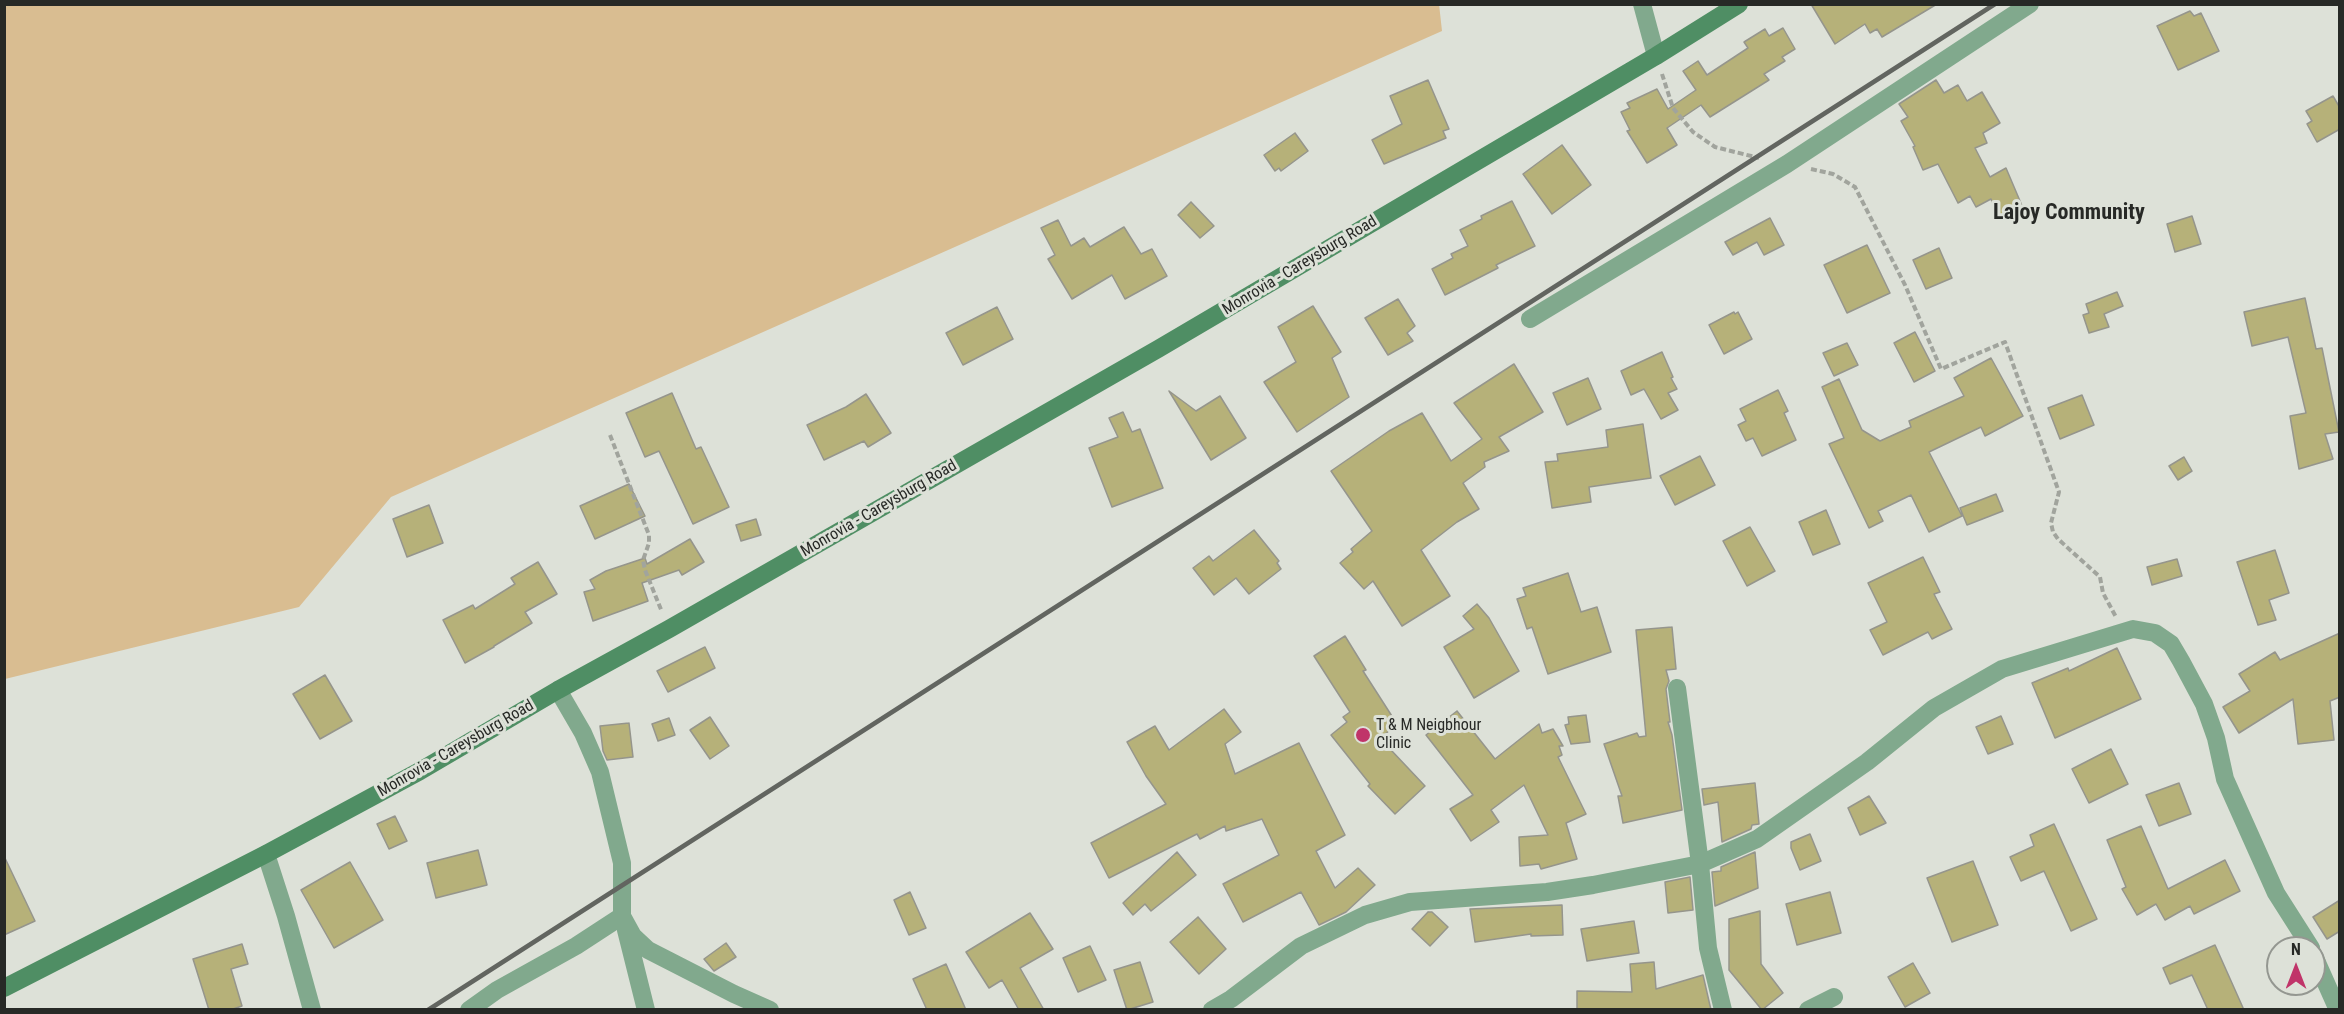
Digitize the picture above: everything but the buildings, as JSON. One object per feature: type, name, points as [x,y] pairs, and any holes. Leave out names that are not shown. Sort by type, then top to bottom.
[{"type":"main road","name":"Monrovia - Careysburg Road","points":[[4,988],[266,854],[420,771],[558,690],[669,629],[1158,349],[1656,56],[1739,4]]},
{"type":"street","points":[[1642,4],[1656,56]]},
{"type":"street","points":[[1530,320],[1787,164],[2030,4]]},
{"type":"street","points":[[1212,1010],[1231,999],[1300,946],[1365,915],[1410,902],[1547,892],[1700,864],[1757,839],[1867,762],[1934,708],[2002,669],[2133,629],[2155,633],[2171,645],[2181,661],[2204,704],[2216,738],[2225,779],[2276,893],[2303,936]]},
{"type":"street","points":[[1677,688],[1700,864],[1707,948],[1723,1010]]},
{"type":"street","points":[[558,690],[583,733],[600,772],[622,863],[622,916],[646,1010]]},
{"type":"street","points":[[266,854],[312,1010]]},
{"type":"street","points":[[469,1010],[497,990],[576,946],[622,916]]},
{"type":"street","points":[[622,916],[633,936],[648,950],[770,1010]]},
{"type":"street","points":[[2326,983],[2338,1010]]},
{"type":"street","points":[[1808,1010],[1834,997]]},
{"type":"path","points":[[1656,56],[1673,108],[1693,132],[1714,147],[1833,174],[1855,188],[1905,285],[1941,369],[2005,342],[2059,492],[2051,523],[2054,532],[2058,539],[2100,578],[2109,608],[2120,621],[2133,629]]},
{"type":"path","points":[[610,435],[649,535],[649,543],[643,560],[645,570],[669,629]]},
{"type":"shaded area","points":[[1439,4],[1442,31],[391,497],[299,607],[5,679],[5,5]]},
{"type":"railway","points":[[428,1010],[1995,4]]},
{"type":"place","name":"T & M Neigbhour Clinic","points":[[1363,735]]},
{"type":"district","name":"Lajoy Community","points":[[2069,213]]}]
